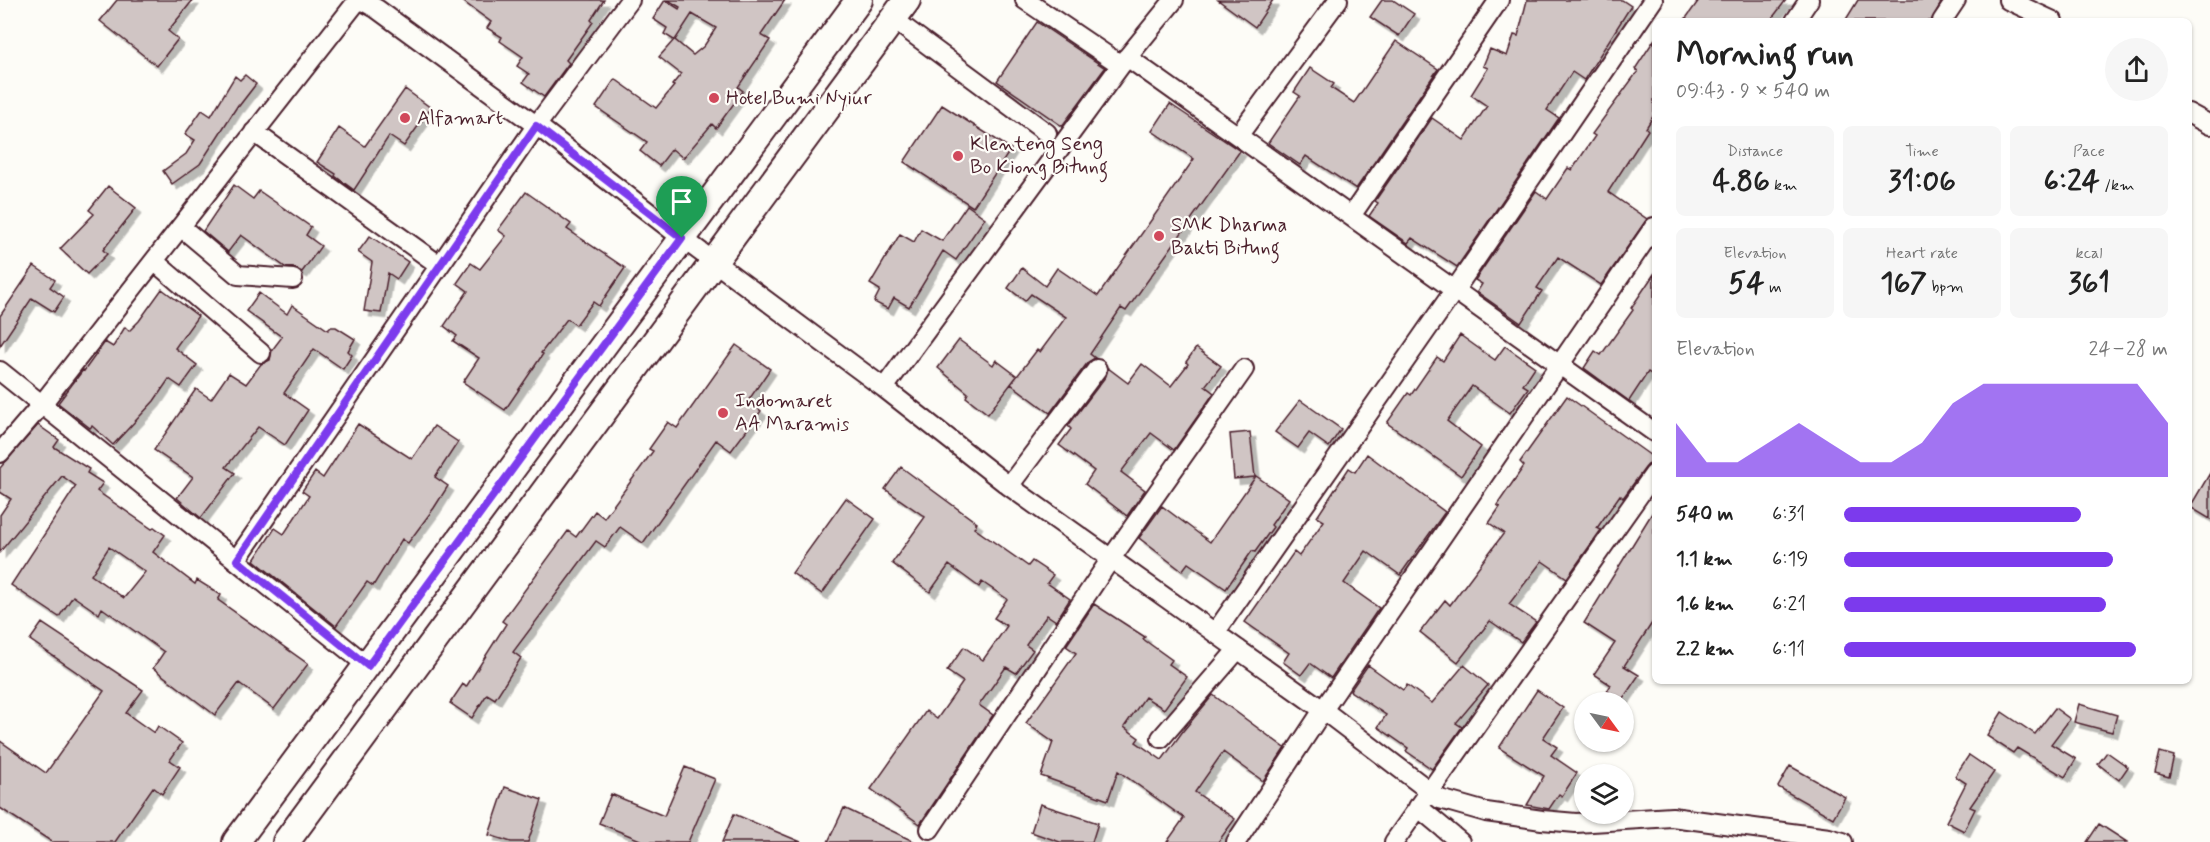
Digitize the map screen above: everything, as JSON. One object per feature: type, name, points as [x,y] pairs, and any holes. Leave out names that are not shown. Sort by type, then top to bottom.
[{"type":"street","points":[[0,453],[42,404],[360,0],[380,5],[682,238],[884,388],[1009,486],[1323,710],[1440,799],[1486,812],[1542,820],[1576,823],[1672,817],[1829,838],[1842,842]]},
{"type":"street","points":[[237,560],[536,126],[630,0]]},
{"type":"street","points":[[1025,0],[1124,61],[1238,136],[1456,288],[1560,366],[1652,431]]},
{"type":"street","points":[[884,388],[1124,61],[1174,0]]},
{"type":"street","points":[[1238,136],[1338,0]]},
{"type":"street","points":[[1351,216],[1500,0]]},
{"type":"street","points":[[1215,633],[1456,288],[1653,0]]},
{"type":"street","points":[[1797,18],[1809,0]]},
{"type":"street","points":[[1944,18],[1956,0]]},
{"type":"street","points":[[2008,0],[2047,18]]},
{"type":"street","points":[[236,842],[857,3],[895,16],[1047,133]]},
{"type":"street","points":[[286,842],[895,16]]},
{"type":"street","points":[[2192,115],[2210,125]]},
{"type":"street","points":[[254,132],[439,265]]},
{"type":"street","points":[[181,226],[238,275],[293,279]]},
{"type":"street","points":[[1236,842],[1323,710],[1652,230]]},
{"type":"street","points":[[154,261],[261,353]]},
{"type":"street","points":[[1009,486],[1097,369]]},
{"type":"street","points":[[930,829],[1110,560],[1244,369]]},
{"type":"street","points":[[0,371],[368,666]]},
{"type":"street","points":[[1394,842],[1652,477]]},
{"type":"street","points":[[1161,738],[1238,649]]},
{"type":"street","points":[[1418,807],[1460,842]]},
{"type":"building","points":[[117,0],[193,0],[168,31],[178,39],[157,66],[100,21]]},
{"type":"building","points":[[461,0],[604,0],[591,20],[593,22],[566,60],[569,63],[544,97],[523,82],[529,74],[517,66],[523,57],[500,41],[502,37],[487,28],[491,22]]},
{"type":"building","points":[[665,0],[679,9],[680,7],[668,0],[785,0],[761,35],[770,40],[738,87],[743,91],[716,128],[712,124],[683,158],[672,149],[659,166],[640,151],[647,142],[596,107],[615,79],[656,108],[674,86],[672,85],[681,74],[659,57],[674,40],[664,34],[667,28],[653,19]],"holes":[[[692,14],[716,28],[704,46],[693,55],[675,40]]]},
{"type":"building","points":[[1218,0],[1273,0],[1255,27]]},
{"type":"building","points":[[1382,0],[1393,0],[1414,14],[1399,36],[1370,17]]},
{"type":"building","points":[[1527,0],[1622,0],[1631,6],[1584,80],[1572,72],[1547,110],[1559,118],[1457,267],[1412,238],[1408,243],[1369,216],[1378,203],[1375,201],[1432,118],[1464,140],[1487,106],[1471,95],[1488,68],[1483,66],[1490,49],[1507,56],[1514,35],[1518,36]]},
{"type":"building","points":[[1699,0],[1786,0],[1772,18],[1686,18]]},
{"type":"building","points":[[1858,0],[1936,0],[1941,3],[1933,18],[1847,18]]},
{"type":"building","points":[[1037,22],[1105,68],[1062,126],[997,81]]},
{"type":"building","points":[[1396,41],[1438,69],[1356,189],[1306,156],[1300,165],[1268,143],[1300,96],[1294,92],[1310,68],[1334,84],[1331,88],[1354,103]]},
{"type":"building","points":[[1652,43],[1652,118],[1646,128],[1648,130],[1608,192],[1647,219],[1601,285],[1558,257],[1537,288],[1542,291],[1521,323],[1477,292],[1482,284],[1475,280],[1536,191],[1547,199],[1568,168],[1572,170],[1595,136],[1592,134],[1638,71],[1635,69]]},
{"type":"building","points":[[245,75],[256,84],[238,105],[200,164],[172,184],[163,171],[186,154],[195,140],[185,134],[202,110],[211,116],[235,76],[240,80]]},
{"type":"building","points":[[405,89],[431,108],[404,146],[389,136],[354,190],[335,176],[336,174],[317,162],[339,128],[365,146]]},
{"type":"building","points":[[1170,104],[1240,151],[1126,311],[1121,308],[1090,354],[1095,358],[1088,362],[1050,413],[1011,384],[1037,350],[1040,352],[1066,317],[1031,294],[1025,301],[1008,288],[1022,268],[1045,286],[1057,268],[1098,296],[1194,159],[1152,131]]},
{"type":"building","name":"Klenteng Seng Bo Kiong Bitung","points":[[942,105],[1011,149],[973,207],[904,162]]},
{"type":"building","points":[[234,185],[253,199],[259,191],[311,227],[306,235],[321,246],[302,272],[285,267],[241,235],[228,252],[203,231]]},
{"type":"building","points":[[108,186],[136,208],[103,250],[107,254],[87,274],[60,249],[94,214],[89,210]]},
{"type":"building","points":[[526,192],[571,224],[567,229],[625,268],[599,306],[593,302],[576,325],[567,319],[541,353],[543,354],[505,410],[463,382],[479,358],[453,341],[457,336],[444,326],[468,291],[457,283],[471,263],[480,269],[506,236],[498,230]]},
{"type":"building","points":[[967,205],[985,218],[956,260],[943,251],[909,307],[894,298],[888,309],[874,302],[880,290],[870,284],[900,234],[914,242],[921,229],[942,241]]},
{"type":"building","points":[[370,236],[408,262],[397,279],[388,273],[381,313],[364,311],[372,262],[358,252]]},
{"type":"building","points":[[34,266],[55,280],[50,287],[64,297],[54,312],[32,298],[0,346],[0,316]]},
{"type":"building","points":[[1652,277],[1652,375],[1648,372],[1629,401],[1584,368],[1595,351],[1601,355],[1633,310],[1631,308]]},
{"type":"building","points":[[162,289],[198,316],[175,348],[197,365],[181,387],[169,379],[154,401],[113,445],[92,426],[90,428],[58,403],[105,342],[113,347],[125,327],[129,331],[139,321]]},
{"type":"building","points":[[259,293],[287,314],[292,305],[328,330],[336,327],[355,339],[348,351],[352,355],[343,369],[314,349],[284,393],[308,410],[285,445],[258,427],[226,467],[235,473],[201,518],[177,498],[193,477],[154,450],[196,389],[211,399],[229,373],[246,384],[261,364],[270,360],[272,350],[282,337],[246,311]]},
{"type":"building","points":[[1460,335],[1495,360],[1505,346],[1535,367],[1523,385],[1528,388],[1510,413],[1472,386],[1447,421],[1481,447],[1461,476],[1387,423],[1408,393],[1411,395],[1437,357],[1443,361]]},
{"type":"building","points":[[959,340],[993,365],[996,360],[1017,376],[988,414],[966,397],[968,393],[938,368]]},
{"type":"building","points":[[736,345],[770,369],[748,401],[761,411],[731,451],[716,440],[643,543],[620,527],[605,547],[596,541],[513,652],[521,658],[495,699],[487,694],[472,718],[450,703],[463,684],[466,687],[506,624],[502,621],[568,531],[576,537],[595,511],[604,518],[653,451],[649,449],[668,422],[677,428]]},
{"type":"building","points":[[1196,348],[1221,366],[1205,386],[1214,393],[1174,450],[1151,433],[1121,472],[1145,490],[1127,516],[1085,484],[1094,471],[1059,445],[1071,429],[1068,426],[1106,376],[1108,368],[1128,383],[1142,364],[1171,386],[1188,364],[1186,362]]},
{"type":"building","points":[[1567,396],[1652,457],[1652,460],[1623,498],[1620,495],[1597,528],[1601,530],[1567,578],[1542,561],[1509,604],[1536,622],[1521,642],[1490,621],[1458,662],[1420,632],[1445,600],[1450,605],[1504,533],[1489,523],[1500,507],[1497,505],[1524,466],[1520,462]]},
{"type":"building","points":[[1300,400],[1341,429],[1329,447],[1309,433],[1298,448],[1275,432]]},
{"type":"building","points":[[358,424],[412,459],[434,426],[458,442],[435,477],[448,486],[434,508],[408,543],[402,539],[373,586],[367,582],[336,626],[254,560],[275,528],[284,534],[309,496],[302,491],[315,472],[323,478]]},
{"type":"building","points":[[38,425],[59,440],[54,447],[89,469],[87,473],[103,483],[97,491],[152,529],[154,527],[165,535],[153,552],[195,584],[197,580],[221,595],[218,600],[308,664],[274,709],[239,683],[215,715],[153,668],[164,652],[102,608],[99,614],[73,596],[59,617],[11,585],[76,486],[62,476],[0,552],[0,515],[11,499],[0,492],[0,468]],"holes":[[[109,547],[145,572],[124,598],[91,575]]]},
{"type":"building","points":[[1250,432],[1255,477],[1234,479],[1230,434]]},
{"type":"building","points":[[1367,454],[1445,512],[1400,575],[1366,551],[1344,583],[1379,608],[1331,678],[1310,663],[1301,675],[1283,662],[1289,653],[1245,622],[1294,552],[1299,556],[1324,521],[1317,517],[1349,468],[1355,472]]},
{"type":"building","points":[[901,467],[977,523],[974,528],[1028,566],[1032,561],[1053,575],[1047,583],[1070,599],[1056,621],[1047,615],[1026,645],[1033,650],[1016,673],[1006,667],[979,705],[993,715],[920,824],[871,789],[926,711],[937,719],[963,682],[947,671],[964,647],[983,660],[1007,626],[994,618],[1007,599],[982,582],[979,587],[949,565],[930,592],[892,563],[925,517],[885,489]]},
{"type":"building","points":[[2210,473],[2210,519],[2192,508],[2192,504]]},
{"type":"building","points":[[1256,476],[1289,499],[1271,525],[1273,527],[1255,552],[1252,551],[1226,589],[1188,563],[1182,571],[1139,538],[1162,506],[1210,542]]},
{"type":"building","points":[[846,498],[875,519],[822,594],[792,573]]},
{"type":"building","points":[[1652,513],[1652,623],[1624,666],[1639,675],[1627,692],[1609,692],[1607,691],[1611,685],[1594,674],[1615,643],[1584,623]]},
{"type":"building","points":[[1094,604],[1145,637],[1143,639],[1172,660],[1169,664],[1187,677],[1164,709],[1145,697],[1124,727],[1139,738],[1136,742],[1162,760],[1213,695],[1285,748],[1263,781],[1223,752],[1195,792],[1235,819],[1218,842],[1167,842],[1184,818],[1118,771],[1108,800],[1041,776],[1053,742],[1026,723],[1076,653],[1066,646]]},
{"type":"building","points":[[42,623],[143,690],[126,713],[154,733],[158,726],[182,743],[170,760],[180,767],[162,794],[153,787],[115,842],[52,842],[0,808],[0,741],[46,773],[104,691],[30,640]]},
{"type":"building","points":[[1368,665],[1403,690],[1407,685],[1432,703],[1464,665],[1488,685],[1456,723],[1462,727],[1432,769],[1406,751],[1408,748],[1378,727],[1386,715],[1350,691]]},
{"type":"building","points":[[1537,690],[1563,708],[1543,738],[1557,747],[1551,755],[1574,771],[1574,778],[1562,796],[1559,794],[1549,809],[1527,805],[1544,776],[1499,748]]},
{"type":"building","points":[[2079,704],[2117,715],[2112,732],[2074,722]]},
{"type":"building","points":[[2055,708],[2070,719],[2051,744],[2076,759],[2065,777],[2017,748],[2013,753],[1987,736],[2002,712],[2035,734]]},
{"type":"building","points":[[2107,752],[2128,767],[2119,780],[2098,764]]},
{"type":"building","points":[[2160,752],[2174,756],[2169,777],[2155,773]]},
{"type":"building","points":[[1969,755],[1994,772],[1970,807],[1975,809],[1964,831],[1946,822],[1966,783],[1955,776]]},
{"type":"building","points":[[1790,766],[1845,797],[1833,818],[1778,787]]},
{"type":"building","points":[[685,767],[715,779],[688,842],[645,842],[599,823],[611,794],[664,816]]},
{"type":"building","points":[[505,787],[542,800],[528,842],[511,842],[489,835]]},
{"type":"building","points":[[1040,804],[1098,823],[1092,842],[1060,842],[1031,832]]},
{"type":"building","points":[[844,808],[915,842],[828,842]]},
{"type":"building","points":[[734,814],[801,842],[722,842]]},
{"type":"building","points":[[2099,824],[2127,842],[2087,842]]},
{"type":"place","name":"Hotel Bumi Nyiur","points":[[714,98]]},
{"type":"place","name":"Alfamart","points":[[405,118]]},
{"type":"place","name":"Klenteng Seng Bo Kiong Bitung","points":[[958,156]]},
{"type":"place","name":"SMK Dharma Bakti Bitung","points":[[1159,236]]},
{"type":"place","name":"Indomaret AA Maramis","points":[[723,413]]},
{"type":"route","points":[[536,126],[682,238],[368,666],[237,560],[536,126]]}]
